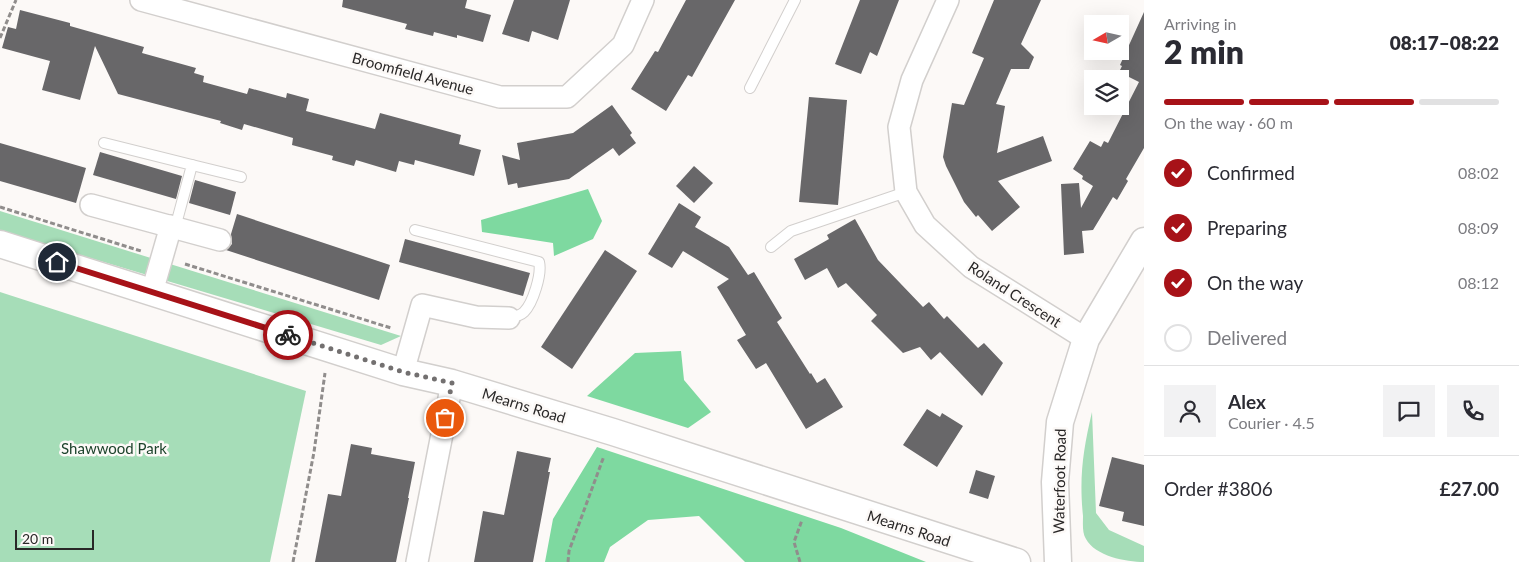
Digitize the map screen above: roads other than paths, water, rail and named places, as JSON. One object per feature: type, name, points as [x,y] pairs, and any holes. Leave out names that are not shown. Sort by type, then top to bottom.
[{"type":"street","name":"Broomfield Avenue","points":[[141,0],[500,97],[567,97],[623,45],[643,0]]},
{"type":"street","name":"Roland Crescent","points":[[948,0],[912,80],[899,127],[906,192],[925,225],[971,267],[1086,339]]},
{"type":"street","points":[[91,205],[220,240]]},
{"type":"street","points":[[152,292],[173,227]]},
{"type":"street","name":"Waterfoot Road","points":[[1058,562],[1056,482],[1060,422],[1086,339],[1144,241]]},
{"type":"street","name":"Mearns Road","points":[[0,244],[403,372],[452,383],[613,432],[1017,562]]},
{"type":"street","points":[[403,372],[422,305],[476,317],[510,318]]},
{"type":"street","points":[[417,562],[452,383]]},
{"type":"lane","points":[[750,88],[795,0]]},
{"type":"lane","points":[[104,142],[241,177]]},
{"type":"lane","points":[[173,227],[192,165]]},
{"type":"lane","points":[[771,247],[791,231],[906,192]]},
{"type":"lane","points":[[415,230],[539,262],[541,269],[534,293],[524,312],[510,318]]},
{"type":"park label","name":"Shawwood Park","points":[[114,448]]}]
